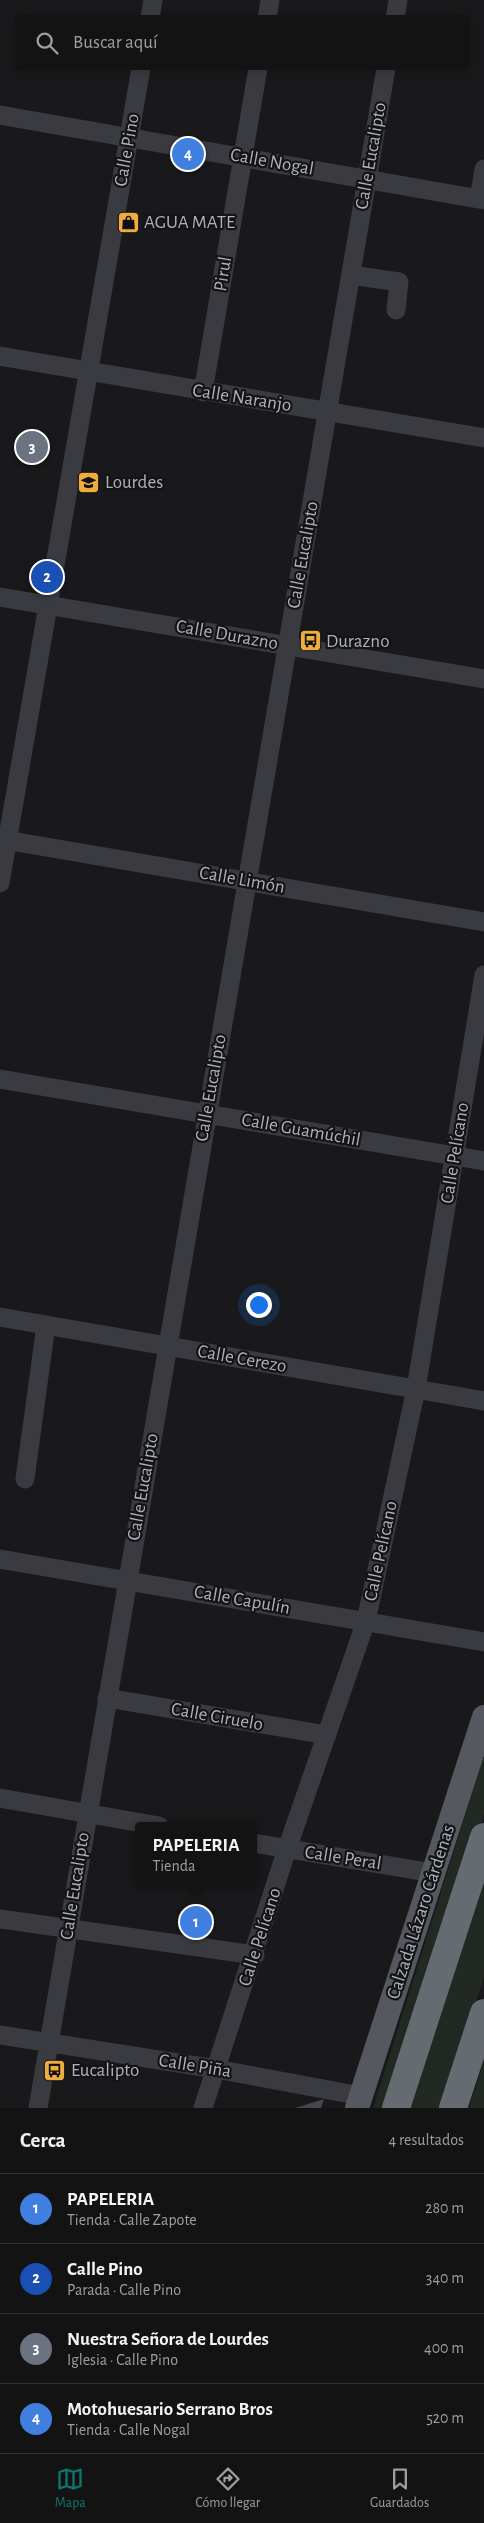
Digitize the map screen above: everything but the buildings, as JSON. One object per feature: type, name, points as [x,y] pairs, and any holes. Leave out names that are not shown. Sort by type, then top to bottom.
[{"type":"highway","name":"Calzada Lázaro Cárdenas","points":[[396,2108],[484,1837]]},
{"type":"highway","points":[[453,2108],[484,2013]]},
{"type":"main road","name":"Calzada Lázaro Cárdenas","points":[[359,2102],[484,1717]]},
{"type":"street","points":[[150,15],[153,0]]},
{"type":"street","points":[[268,15],[270,0]]},
{"type":"street","points":[[396,15],[398,0]]},
{"type":"street","name":"Calle Pino","points":[[0,883],[4,839],[48,605],[141,70]]},
{"type":"street","name":"Pirul","points":[[203,392],[258,70]]},
{"type":"street","name":"Calle Eucalipto","points":[[38,2108],[206,1114],[386,70]]},
{"type":"street","name":"Calle Nogal","points":[[0,115],[482,199]]},
{"type":"street","points":[[482,199],[484,170]]},
{"type":"street","points":[[351,275],[399,282],[396,310]]},
{"type":"street","name":"Calle Naranjo","points":[[0,356],[203,392],[484,438]]},
{"type":"street","name":"Calle Durazno","points":[[0,597],[484,679]]},
{"type":"street","name":"Calle Limón","points":[[4,839],[484,922]]},
{"type":"street","name":"Calle Pelícano","points":[[203,2108],[255,1956],[288,1849],[366,1621],[416,1389],[484,975]]},
{"type":"street","name":"Calle Guamúchil","points":[[0,1079],[484,1161]]},
{"type":"street","name":"Calle Cerezo","points":[[0,1318],[167,1345],[484,1401]]},
{"type":"street","points":[[25,1479],[46,1325]]},
{"type":"street","name":"Calle Capulín","points":[[0,1559],[484,1642]]},
{"type":"street","name":"Calle Ciruelo","points":[[107,1698],[327,1736]]},
{"type":"street","points":[[0,1798],[137,1822]]},
{"type":"street","name":"Calle Peral","points":[[257,1844],[433,1873]]},
{"type":"street","points":[[0,1919],[255,1956]]},
{"type":"street","name":"Calle Piña","points":[[0,2035],[216,2069],[359,2102]]},
{"type":"shaded area","points":[[484,1756],[484,1814],[385,2108],[373,2108]]},
{"type":"shaded area","points":[[484,1882],[484,1977],[441,2108],[411,2108]]},
{"type":"shaded area","points":[[484,2061],[484,2108],[469,2108]]},
{"type":"place","name":"Motohuesario Serrano Bros","points":[[188,154]]},
{"type":"place","name":"AGUA MATE","points":[[128,222]]},
{"type":"place","name":"Nuestra Señora de Lourdes","points":[[32,447]]},
{"type":"place","name":"Lourdes","points":[[89,482]]},
{"type":"place","name":"Calle Pino","points":[[47,577]]},
{"type":"place","name":"Durazno","points":[[310,641]]},
{"type":"place","name":"PAPELERIA","points":[[196,1922]]},
{"type":"place","name":"Eucalipto","points":[[55,2070]]}]
